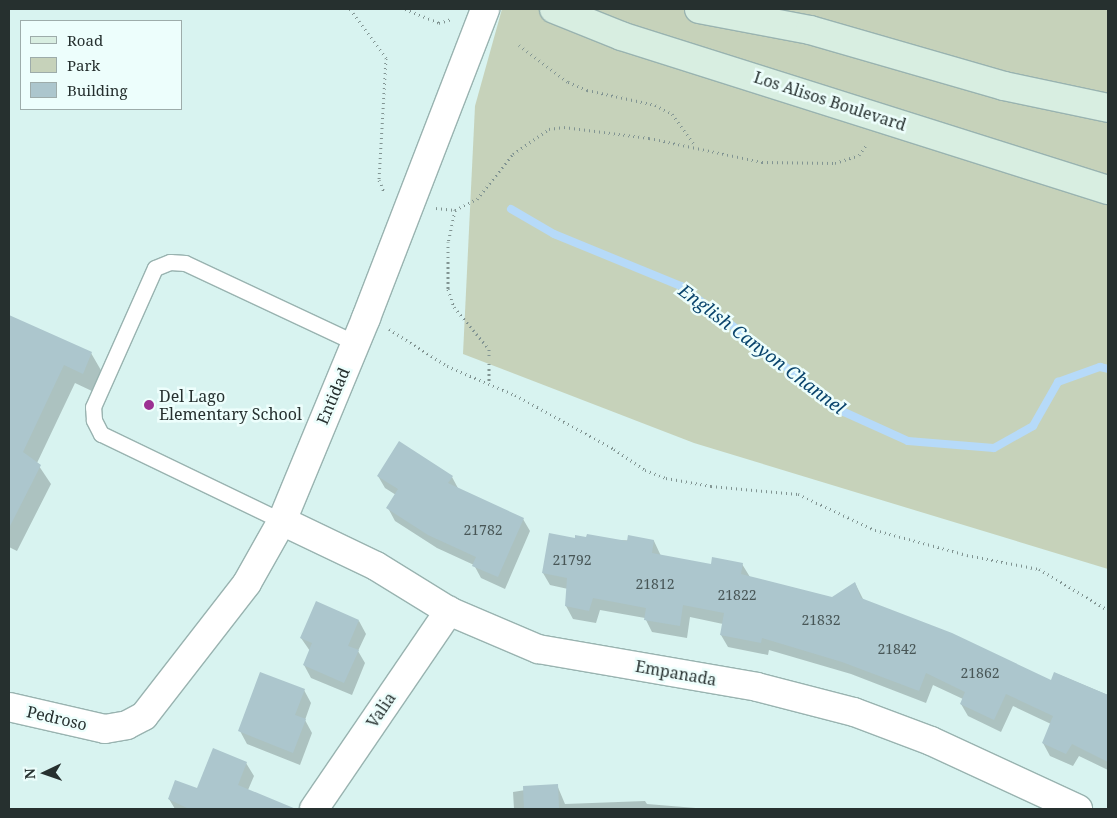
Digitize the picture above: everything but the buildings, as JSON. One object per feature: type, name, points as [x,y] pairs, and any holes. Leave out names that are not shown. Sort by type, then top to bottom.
[{"type":"main road","name":"Los Alisos Boulevard","points":[[554,9],[622,36],[1108,190]]},
{"type":"main road","points":[[700,9],[810,30],[1004,86],[1108,108]]},
{"type":"street","name":"Entidad","points":[[105,729],[127,725],[144,716],[248,583],[282,521],[361,330],[485,9]]},
{"type":"street","name":"Empanada","points":[[282,521],[376,566],[448,611],[538,649],[757,687],[854,712],[932,741],[1078,809]]},
{"type":"street","name":"Valia","points":[[314,809],[448,611]]},
{"type":"street","name":"Pedroso","points":[[9,707],[105,729]]},
{"type":"lane","points":[[282,521],[101,434],[94,420],[93,407],[155,268],[170,262],[185,263],[361,330]]},
{"type":"path","points":[[350,9],[386,58],[379,180],[387,198]]},
{"type":"path","points":[[405,9],[439,23],[457,18]]},
{"type":"path","points":[[519,44],[568,82],[587,90],[655,105],[672,114],[695,146]]},
{"type":"path","points":[[433,208],[455,210],[476,199],[513,154],[549,129],[564,127],[695,146],[738,159],[811,164],[835,163],[859,155],[866,145]]},
{"type":"path","points":[[455,210],[448,242],[448,289],[454,307],[489,349],[489,383]]},
{"type":"path","points":[[361,330],[400,334],[464,375],[489,383],[614,449],[646,470],[666,478],[747,491],[798,494],[875,530],[967,555],[1039,569],[1108,610]]},
{"type":"green space","points":[[502,9],[1108,9],[1108,569],[694,443],[463,354],[475,106]]},
{"type":"waterway","name":"English Canyon Channel","points":[[511,209],[554,234],[681,286],[844,412],[908,441],[994,448],[1033,426],[1058,382],[1100,367],[1108,369]]},
{"type":"place","name":"Del Lago Elementary School","points":[[149,405]]}]
